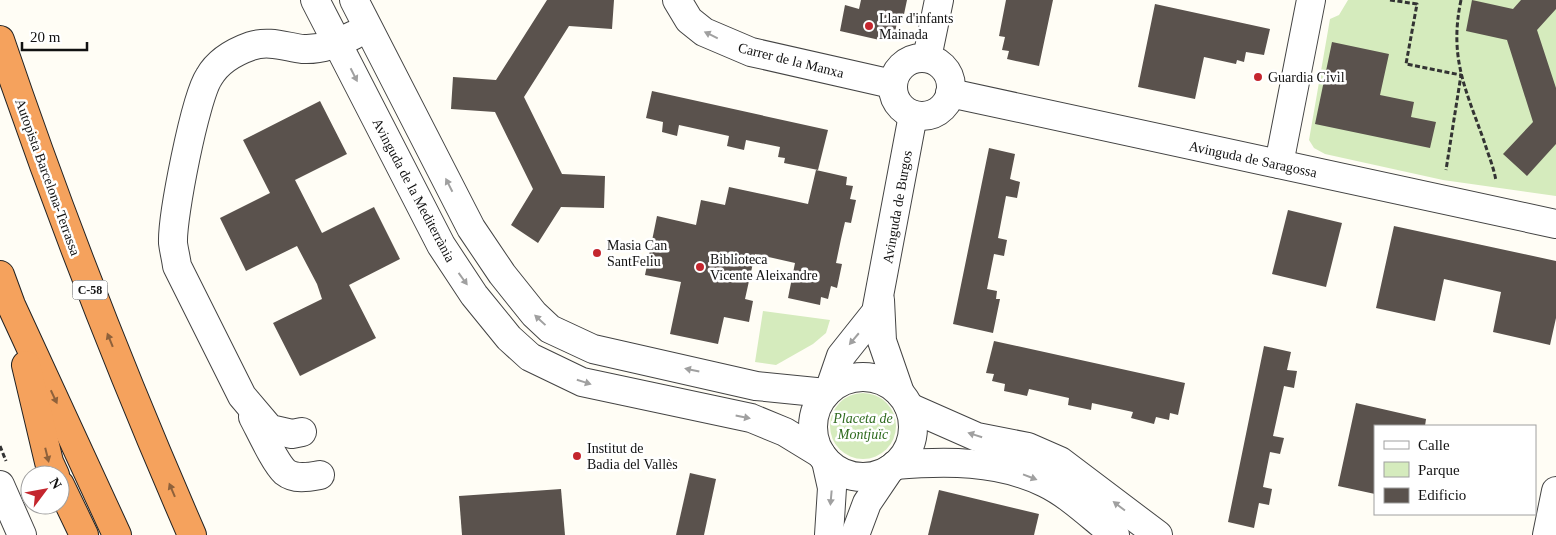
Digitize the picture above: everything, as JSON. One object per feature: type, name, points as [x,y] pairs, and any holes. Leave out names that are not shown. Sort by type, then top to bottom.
[{"type":"highway","name":"Autopista Barcelona-Terrassa","points":[[0,40],[70,237],[148,434],[192,535]]},
{"type":"highway","points":[[0,275],[117,535]]},
{"type":"highway","points":[[12,305],[50,465]]},
{"type":"highway","points":[[70,506],[84,535]]},
{"type":"street","name":"Avinguda de la Mediterrània","points":[[316,0],[441,245],[474,295],[508,338],[530,357],[582,382],[751,418],[786,432],[823,458]]},
{"type":"street","points":[[354,0],[471,228],[502,274],[534,314],[550,329],[592,349],[756,386],[828,390]]},
{"type":"street","name":"Carrer de la Manxa","points":[[677,0],[689,20],[704,32],[751,52],[892,84]]},
{"type":"street","points":[[927,58],[939,0]]},
{"type":"street","points":[[1279,164],[1311,0]]},
{"type":"street","points":[[320,475],[298,477],[286,472],[263,438],[177,266],[173,243],[176,212],[199,101],[208,77],[223,59],[252,46],[281,44],[303,49],[320,48],[338,43],[369,28]]},
{"type":"street","points":[[917,58],[927,58],[936,61],[948,75],[950,93],[947,102],[932,114],[913,115],[897,103],[892,84],[900,66],[917,58]]},
{"type":"street","name":"Avinguda de Saragossa","points":[[950,93],[1556,224]]},
{"type":"street","name":"Avinguda de Burgos","points":[[828,390],[841,356],[876,312],[913,115]]},
{"type":"street","name":"Avinguda de Burgos","points":[[880,298],[882,341],[905,400]]},
{"type":"street","points":[[829,535],[832,488],[813,434],[813,423],[817,406],[828,390],[852,378],[865,376],[878,379],[905,400],[977,437],[1028,447],[1060,461],[1158,535]]},
{"type":"street","points":[[242,396],[270,429],[292,434],[302,432]]},
{"type":"street","points":[[855,535],[867,503],[908,449],[913,428],[905,400]]},
{"type":"street","points":[[823,458],[842,473],[857,477],[872,477],[893,467],[947,462],[974,464],[1021,473],[1052,487],[1115,535]]},
{"type":"street","points":[[0,485],[22,535]]},
{"type":"street","points":[[1547,535],[1556,491]]},
{"type":"path","points":[[1390,0],[1417,4]]},
{"type":"path","points":[[1420,0],[1417,4],[1406,64],[1461,75]]},
{"type":"path","points":[[1461,0],[1456,23],[1456,46],[1461,75],[1496,181]]},
{"type":"path","points":[[1446,170],[1461,75]]},
{"type":"green space","points":[[1348,0],[1556,0],[1556,196],[1443,180],[1325,154],[1314,148],[1309,140],[1330,19],[1339,15]]},
{"type":"green space","points":[[763,311],[830,320],[826,333],[813,344],[776,365],[755,362]]},
{"type":"green space","name":"Placeta de Montjuïc","points":[[863,393],[876,396],[886,403],[893,413],[896,426],[893,439],[886,449],[876,456],[863,459],[850,456],[840,449],[833,439],[830,426],[833,413],[840,403],[850,396]]},
{"type":"building","points":[[547,0],[614,0],[612,29],[569,26],[524,97],[562,174],[605,176],[604,208],[561,207],[538,243],[511,225],[533,189],[495,112],[451,109],[453,77],[496,80]]},
{"type":"building","name":"Llar d'infants Mainada","points":[[861,0],[907,0],[903,19],[898,18],[895,32],[886,31],[884,41],[840,31],[845,5],[859,9]]},
{"type":"building","points":[[1006,0],[1053,0],[1039,66],[1007,59],[1009,51],[1002,50],[1005,37],[999,36]]},
{"type":"building","points":[[1472,0],[1513,9],[1521,0],[1556,0],[1556,9],[1537,30],[1556,88],[1556,144],[1527,176],[1503,154],[1533,122],[1507,40],[1466,31]]},
{"type":"building","points":[[1155,4],[1270,29],[1264,55],[1246,52],[1244,62],[1237,60],[1236,64],[1204,57],[1195,99],[1138,87]]},
{"type":"building","points":[[1332,42],[1389,54],[1380,95],[1414,102],[1411,117],[1436,122],[1430,148],[1315,124]]},
{"type":"building","points":[[652,91],[828,130],[818,170],[784,163],[785,158],[778,157],[780,147],[746,140],[744,150],[727,146],[729,136],[679,125],[677,136],[662,132],[663,122],[646,118]]},
{"type":"building","points":[[320,101],[347,154],[295,180],[322,233],[374,207],[400,259],[349,285],[376,338],[300,376],[273,323],[322,299],[317,284],[297,246],[246,271],[220,218],[270,193],[243,140]]},
{"type":"building","points":[[989,148],[1015,154],[1010,179],[1020,182],[1017,198],[1006,196],[998,238],[1007,240],[1004,256],[994,254],[987,289],[997,291],[996,299],[1000,299],[993,333],[953,324]]},
{"type":"building","name":"Biblioteca Vicente Aleixandre","points":[[816,170],[847,177],[846,185],[853,186],[850,199],[856,200],[851,223],[845,222],[841,239],[836,263],[842,264],[837,288],[831,286],[828,299],[821,297],[820,305],[788,298],[795,263],[755,254],[745,299],[753,301],[749,322],[724,317],[718,344],[670,334],[681,282],[645,275],[657,216],[696,225],[701,200],[725,205],[729,187],[808,204]]},
{"type":"building","points":[[1288,210],[1342,223],[1326,287],[1272,274]]},
{"type":"building","points":[[1394,226],[1556,261],[1556,318],[1550,345],[1493,332],[1501,292],[1444,279],[1435,321],[1376,308]]},
{"type":"building","points":[[994,341],[1185,383],[1178,415],[1170,413],[1169,420],[1156,417],[1154,424],[1131,418],[1133,412],[1092,403],[1091,410],[1068,405],[1069,398],[1029,389],[1027,396],[1004,391],[1005,384],[992,381],[994,374],[986,373]]},
{"type":"building","points":[[1264,346],[1291,352],[1287,370],[1297,371],[1294,388],[1284,386],[1273,436],[1284,438],[1280,454],[1270,452],[1263,487],[1272,489],[1269,505],[1259,503],[1254,528],[1228,522]]},
{"type":"building","points":[[1356,403],[1426,419],[1425,425],[1374,425],[1374,494],[1338,486]]},
{"type":"building","points":[[690,473],[716,479],[704,535],[676,535]]},
{"type":"building","points":[[561,489],[565,535],[462,535],[459,496]]},
{"type":"building","points":[[939,490],[1039,514],[1034,535],[928,535]]},
{"type":"place","name":"Llar d'infants Mainada","points":[[869,26]]},
{"type":"place","name":"Guardia Civil","points":[[1258,77]]},
{"type":"place","name":"Masia Can SantFeliu","points":[[597,253]]},
{"type":"place","name":"Biblioteca Vicente Aleixandre","points":[[700,267]]},
{"type":"place","name":"Institut de Badia del Vallès","points":[[577,456]]}]
